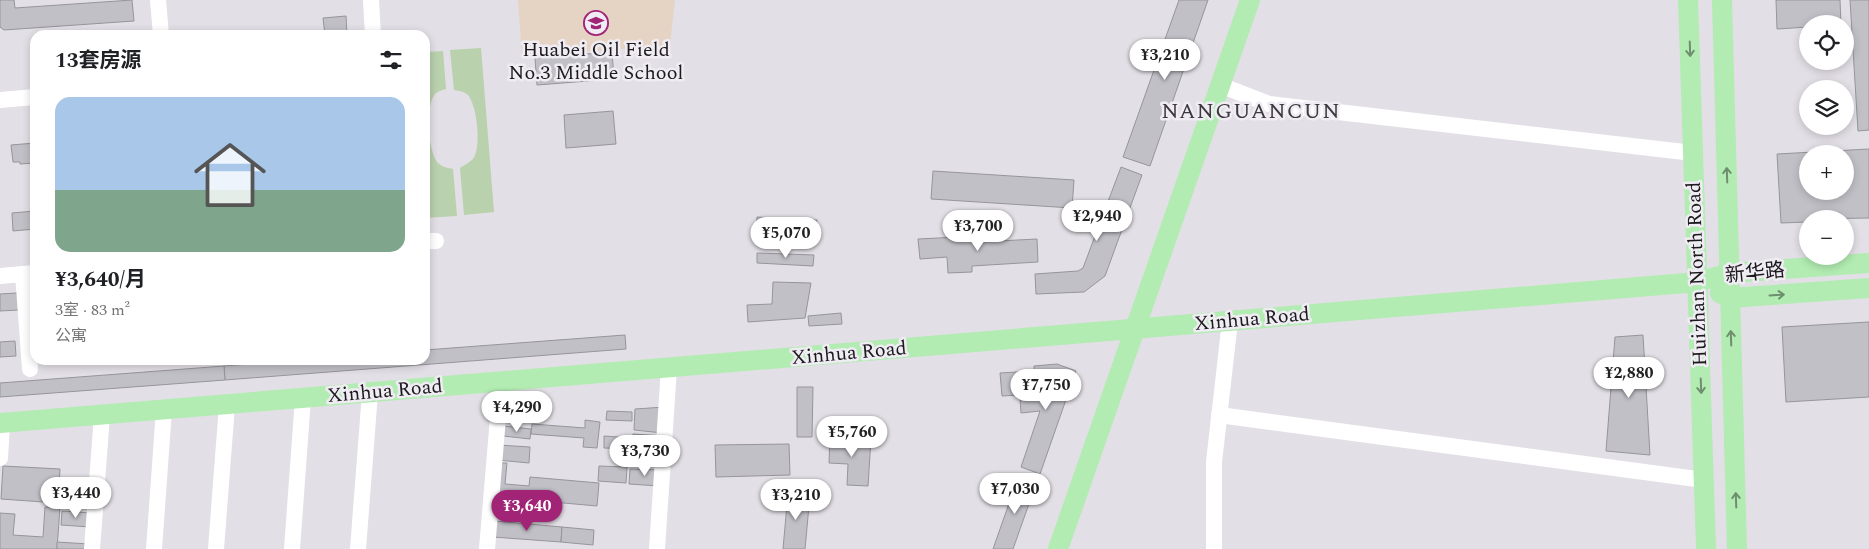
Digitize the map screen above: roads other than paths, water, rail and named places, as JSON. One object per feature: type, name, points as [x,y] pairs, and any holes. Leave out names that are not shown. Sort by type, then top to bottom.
[{"type":"main road","points":[[1058,549],[1250,0]]},
{"type":"main road","name":"Huizhan North Road","points":[[1688,0],[1706,549]]},
{"type":"main road","name":"Huizhan North Road","points":[[1722,0],[1737,549]]},
{"type":"main road","name":"新华路","points":[[1698,282],[1729,273],[1869,263]]},
{"type":"main road","name":"新华路","points":[[1698,282],[1730,298],[1869,288]]},
{"type":"main road","name":"Xinhua Road","points":[[1,423],[1698,282]]},
{"type":"street","points":[[158,0],[161,30]]},
{"type":"street","points":[[371,0],[373,30]]},
{"type":"street","points":[[1220,85],[1269,104],[1693,153]]},
{"type":"street","points":[[0,100],[30,97]]},
{"type":"street","points":[[0,276],[29,273],[30,369]]},
{"type":"street","points":[[1214,549],[1214,462],[1230,321]]},
{"type":"street","points":[[657,549],[669,368]]},
{"type":"street","points":[[487,549],[501,382]]},
{"type":"street","points":[[358,549],[370,392]]},
{"type":"street","points":[[292,549],[303,398]]},
{"type":"street","points":[[216,549],[227,404]]},
{"type":"street","points":[[154,549],[164,410]]},
{"type":"street","points":[[92,549],[102,415]]},
{"type":"street","points":[[1219,415],[1704,480]]},
{"type":"street","points":[[0,458],[1,423]]},
{"type":"place","name":"Huabei Oil Field No.3 Middle School","points":[[596,23]]},
{"type":"district","name":"NANGUANCUN","points":[[1251,111]]}]
